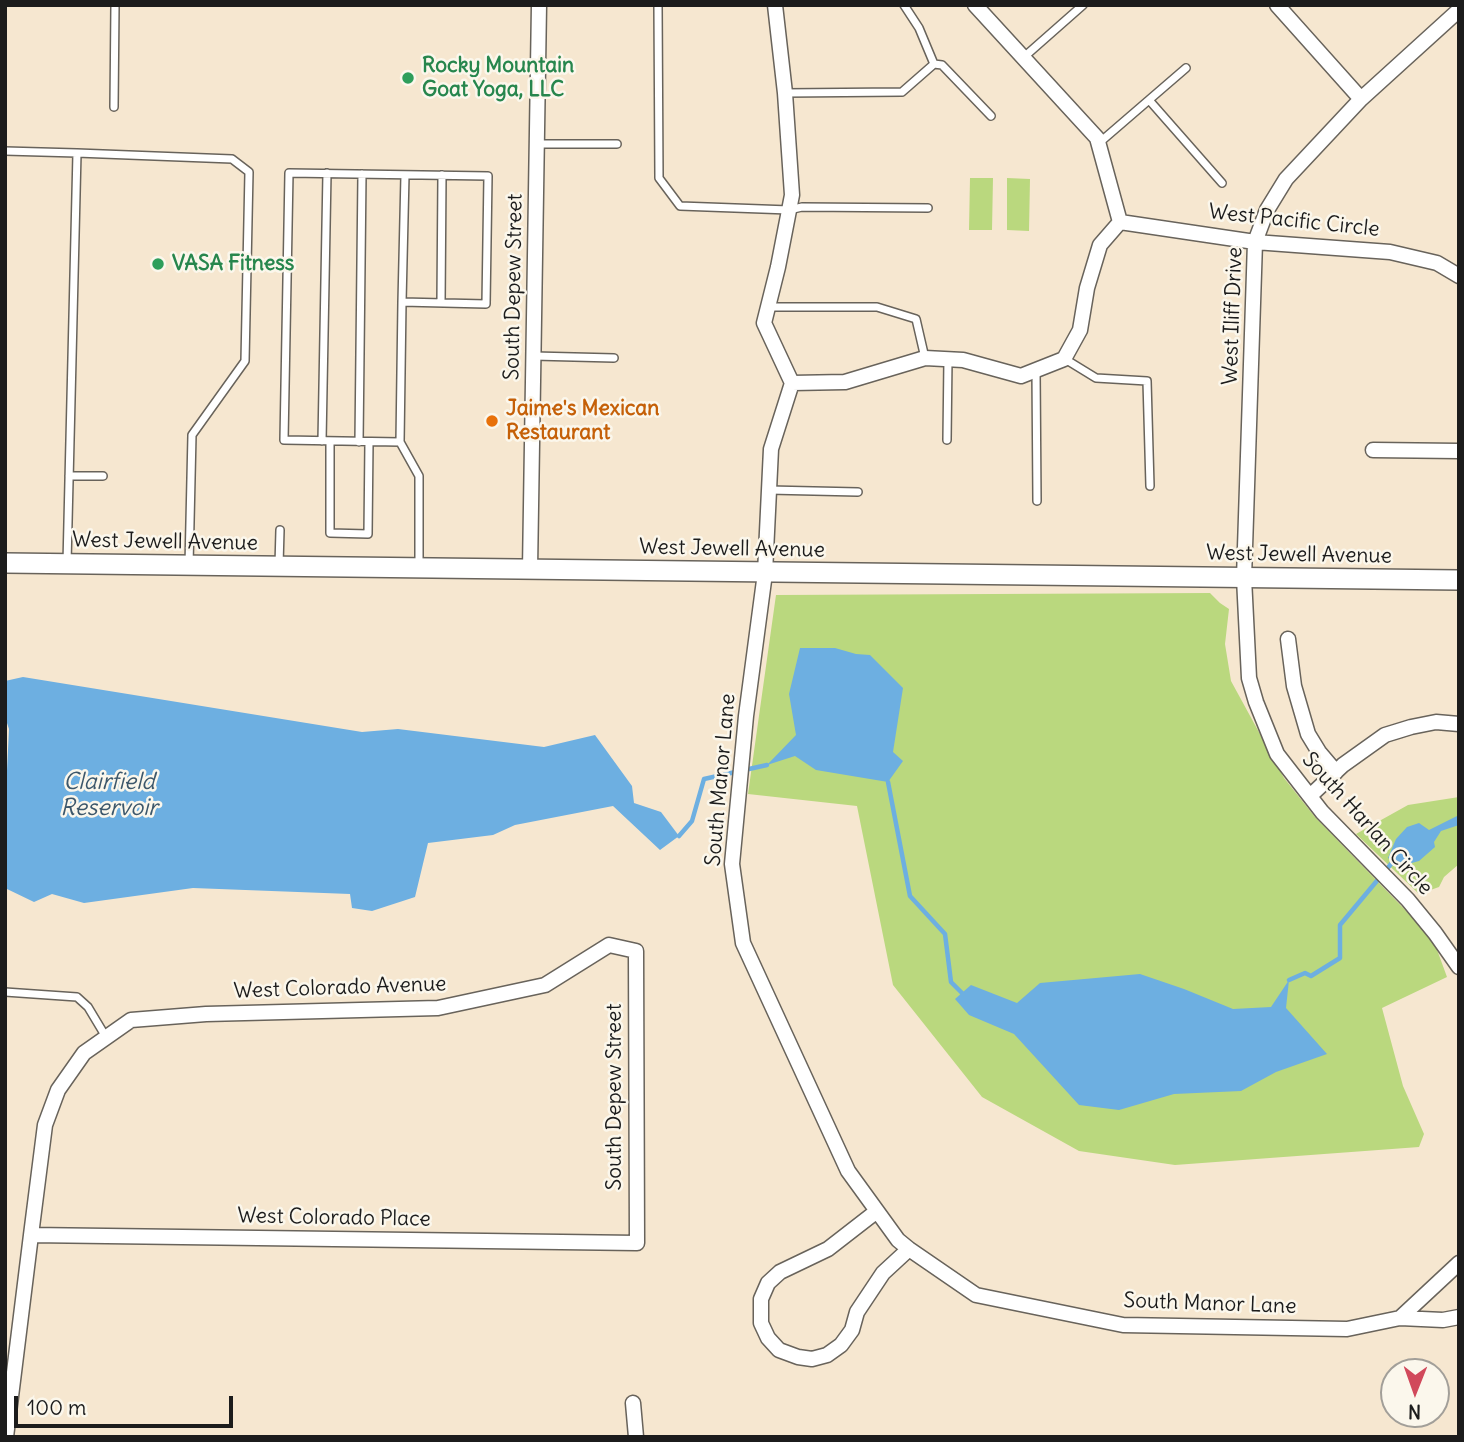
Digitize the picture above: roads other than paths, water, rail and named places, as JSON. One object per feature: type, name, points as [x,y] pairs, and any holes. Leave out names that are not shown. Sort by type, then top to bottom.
[{"type":"main road","name":"West Jewell Avenue","points":[[5,564],[1459,580]]},
{"type":"street","name":"South Depew Street","points":[[530,569],[539,5]]},
{"type":"street","points":[[775,5],[785,93],[791,202],[764,323],[792,383],[845,382],[925,358],[963,360],[1021,376],[1064,359],[1080,330],[1087,288],[1100,246],[1120,222],[1099,143],[975,5]]},
{"type":"street","points":[[1277,5],[1361,99]]},
{"type":"street","name":"West Iliff Drive","points":[[1244,578],[1255,242],[1267,210],[1286,178],[1361,99],[1459,10]]},
{"type":"street","name":"West Pacific Circle","points":[[1120,222],[1255,242],[1390,252],[1437,262],[1459,276]]},
{"type":"street","name":"South Manor Lane","points":[[792,383],[771,449],[765,573],[745,730],[732,864],[743,943],[848,1171],[898,1240],[976,1295],[1124,1325],[1347,1329],[1400,1318],[1443,1320],[1459,1317]]},
{"type":"street","points":[[1373,450],[1459,450]]},
{"type":"street","name":"South Harlan Circle","points":[[1244,578],[1249,678],[1278,754],[1322,812],[1454,948],[1459,967]]},
{"type":"street","points":[[1288,639],[1294,687],[1308,734],[1336,772]]},
{"type":"street","points":[[1310,796],[1336,772],[1385,735],[1436,722],[1459,724]]},
{"type":"street","name":"West Colorado Avenue","points":[[6,1437],[45,1125],[58,1090],[84,1054],[131,1020],[206,1014],[439,1008],[545,985],[608,945],[636,951]]},
{"type":"street","name":"South Depew Street","points":[[636,951],[636,1243]]},
{"type":"street","points":[[877,1211],[828,1250],[780,1272],[768,1283],[761,1300],[761,1322],[768,1338],[779,1350],[798,1357],[813,1359],[827,1355],[841,1345],[852,1330],[857,1312],[883,1273],[909,1249]]},
{"type":"street","name":"West Colorado Place","points":[[31,1235],[636,1243]]},
{"type":"street","points":[[1400,1318],[1459,1263]]},
{"type":"street","points":[[633,1403],[636,1437]]},
{"type":"lane","points":[[114,5],[114,107]]},
{"type":"lane","points":[[658,5],[659,178],[680,206],[791,202],[802,207],[928,208]]},
{"type":"lane","points":[[904,5],[919,28],[934,64]]},
{"type":"lane","points":[[1024,58],[1083,5]]},
{"type":"lane","points":[[785,93],[902,92],[934,64],[942,65],[991,116]]},
{"type":"lane","points":[[1099,143],[1186,68]]},
{"type":"lane","points":[[1149,100],[1222,183]]},
{"type":"lane","points":[[537,144],[617,144]]},
{"type":"lane","points":[[5,151],[232,159],[249,172],[245,361],[191,435],[189,565]]},
{"type":"lane","points":[[67,564],[77,153]]},
{"type":"lane","points":[[400,442],[284,440],[289,173],[488,176],[486,304],[402,302]]},
{"type":"lane","points":[[327,173],[326,441],[330,534],[368,534],[369,442]]},
{"type":"lane","points":[[359,442],[362,174]]},
{"type":"lane","points":[[405,175],[400,442],[419,476],[419,568]]},
{"type":"lane","points":[[441,303],[443,175]]},
{"type":"lane","points":[[768,307],[877,307],[916,319],[925,358]]},
{"type":"lane","points":[[533,356],[614,358]]},
{"type":"lane","points":[[947,440],[948,359]]},
{"type":"lane","points":[[1064,359],[1097,378],[1147,381],[1150,486]]},
{"type":"lane","points":[[1036,370],[1037,501]]},
{"type":"lane","points":[[69,476],[103,476]]},
{"type":"lane","points":[[769,490],[858,492]]},
{"type":"lane","points":[[279,566],[280,530]]},
{"type":"lane","points":[[5,992],[76,997],[88,1007],[106,1038]]},
{"type":"water","points":[[800,648],[835,648],[870,655],[903,688],[893,752],[903,761],[888,782],[816,770],[795,756],[767,765],[796,735],[789,694]]},
{"type":"water","name":"Clairfield Reservoir","points":[[23,677],[362,732],[398,729],[544,747],[595,735],[632,786],[634,803],[661,812],[679,836],[660,850],[613,806],[515,825],[493,835],[428,843],[415,897],[372,911],[352,908],[350,894],[193,888],[84,903],[52,894],[34,902],[7,889],[5,881],[9,729],[5,717],[5,681]]},
{"type":"water","points":[[1459,815],[1459,825],[1441,831],[1434,842],[1435,847],[1419,861],[1401,866],[1388,858],[1396,839],[1407,827],[1419,823],[1429,830]]},
{"type":"water","points":[[1140,974],[1233,1009],[1271,1007],[1289,980],[1286,1008],[1327,1054],[1276,1072],[1241,1091],[1174,1094],[1119,1110],[1079,1105],[1014,1034],[969,1015],[955,999],[971,985],[1017,1003],[1040,983]]},
{"type":"waterway","points":[[679,836],[692,821],[704,779],[767,765]]},
{"type":"waterway","points":[[888,782],[910,896],[945,934],[951,982],[963,994]]},
{"type":"waterway","points":[[1289,980],[1305,973],[1311,976],[1340,958],[1340,925],[1396,858]]},
{"type":"place","name":"Rocky Mountain Goat Yoga, LLC","points":[[408,78]]},
{"type":"place","name":"VASA Fitness","points":[[158,264]]},
{"type":"place","name":"Jaime's Mexican Restaurant","points":[[492,421]]}]
